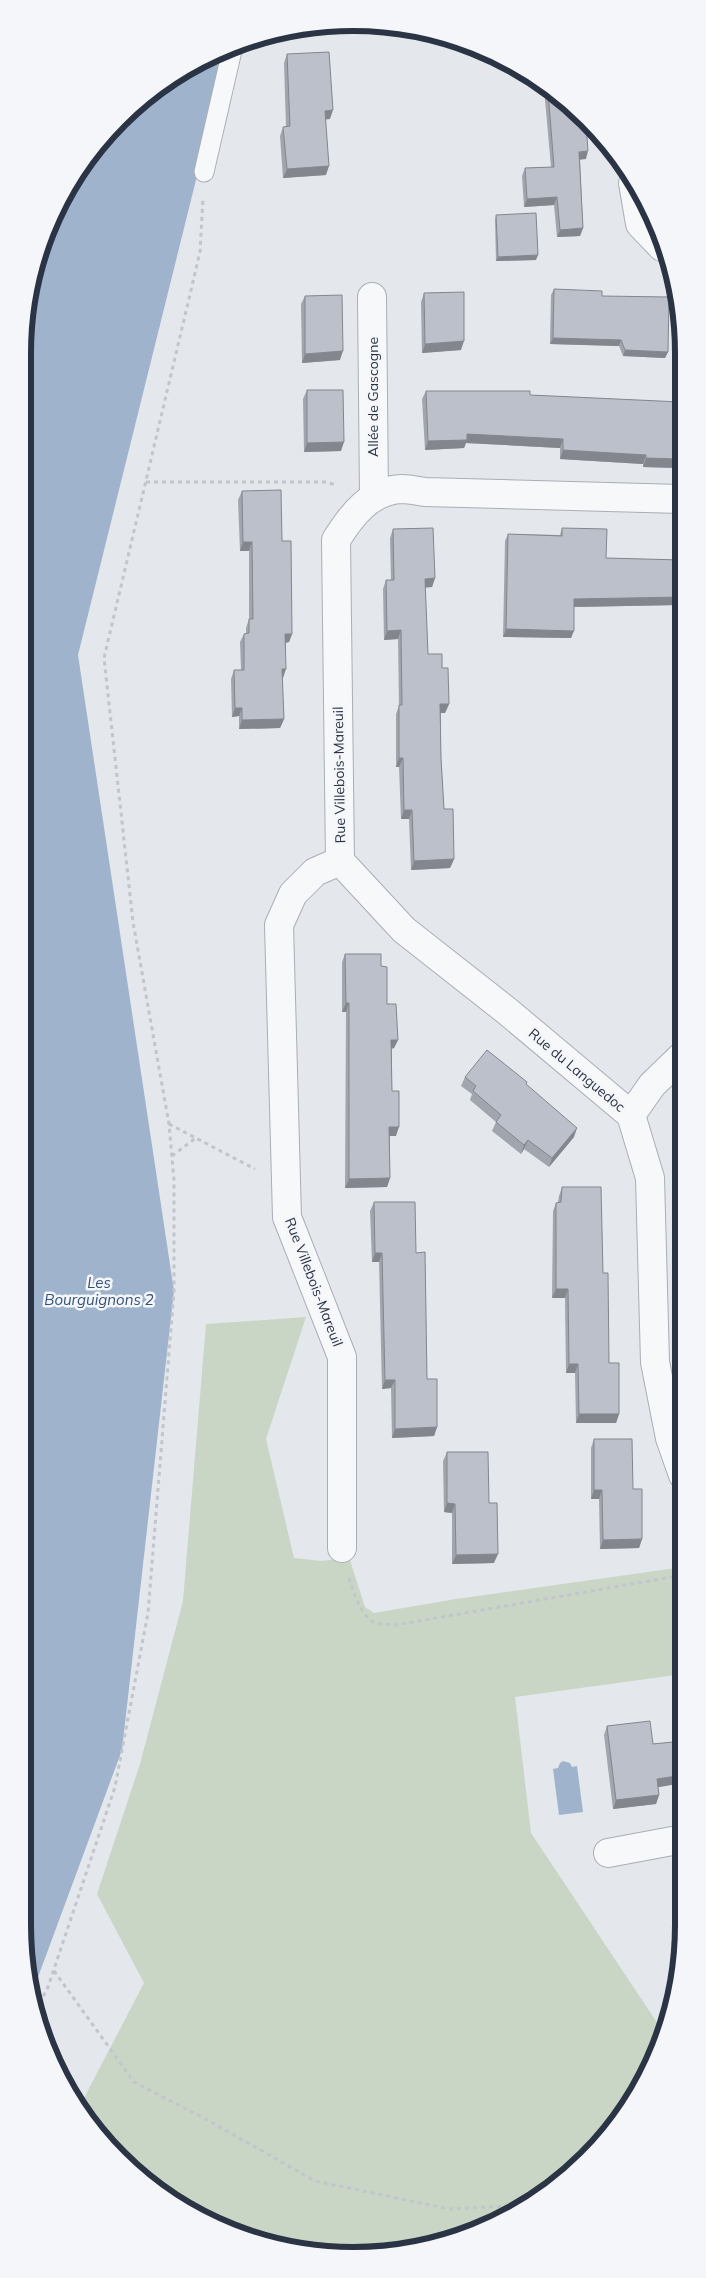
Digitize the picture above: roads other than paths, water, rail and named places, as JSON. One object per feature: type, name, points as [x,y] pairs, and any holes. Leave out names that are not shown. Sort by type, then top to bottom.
[{"type":"street","points":[[636,199],[640,224],[653,238]]},
{"type":"street","name":"Allée de Gascogne","points":[[372,297],[374,496]]},
{"type":"street","name":"Rue Villebois-Mareuil","points":[[342,1548],[342,1357],[287,1218],[279,925],[294,894],[310,877],[315,872],[340,861],[336,540],[351,516],[374,496],[401,489],[425,492],[675,499]]},
{"type":"street","name":"Rue du Languedoc","points":[[340,861],[404,930],[507,1011],[631,1115],[650,1178],[655,1362],[670,1438],[675,1452]]},
{"type":"street","points":[[631,1115],[652,1085],[675,1063]]},
{"type":"street","points":[[608,1853],[675,1840]]},
{"type":"lane","points":[[204,172],[231,56]]},
{"type":"water","name":"Les Bourguignons 2","points":[[226,58],[78,655],[174,1291],[122,1750],[36,1982],[31,1925],[31,353],[34,311],[37,290],[48,250],[64,211],[85,174],[125,125],[141,111],[174,85]]},
{"type":"water","points":[[563,1761],[570,1763],[572,1767],[577,1766],[583,1812],[559,1815],[553,1769],[558,1768]]}]
